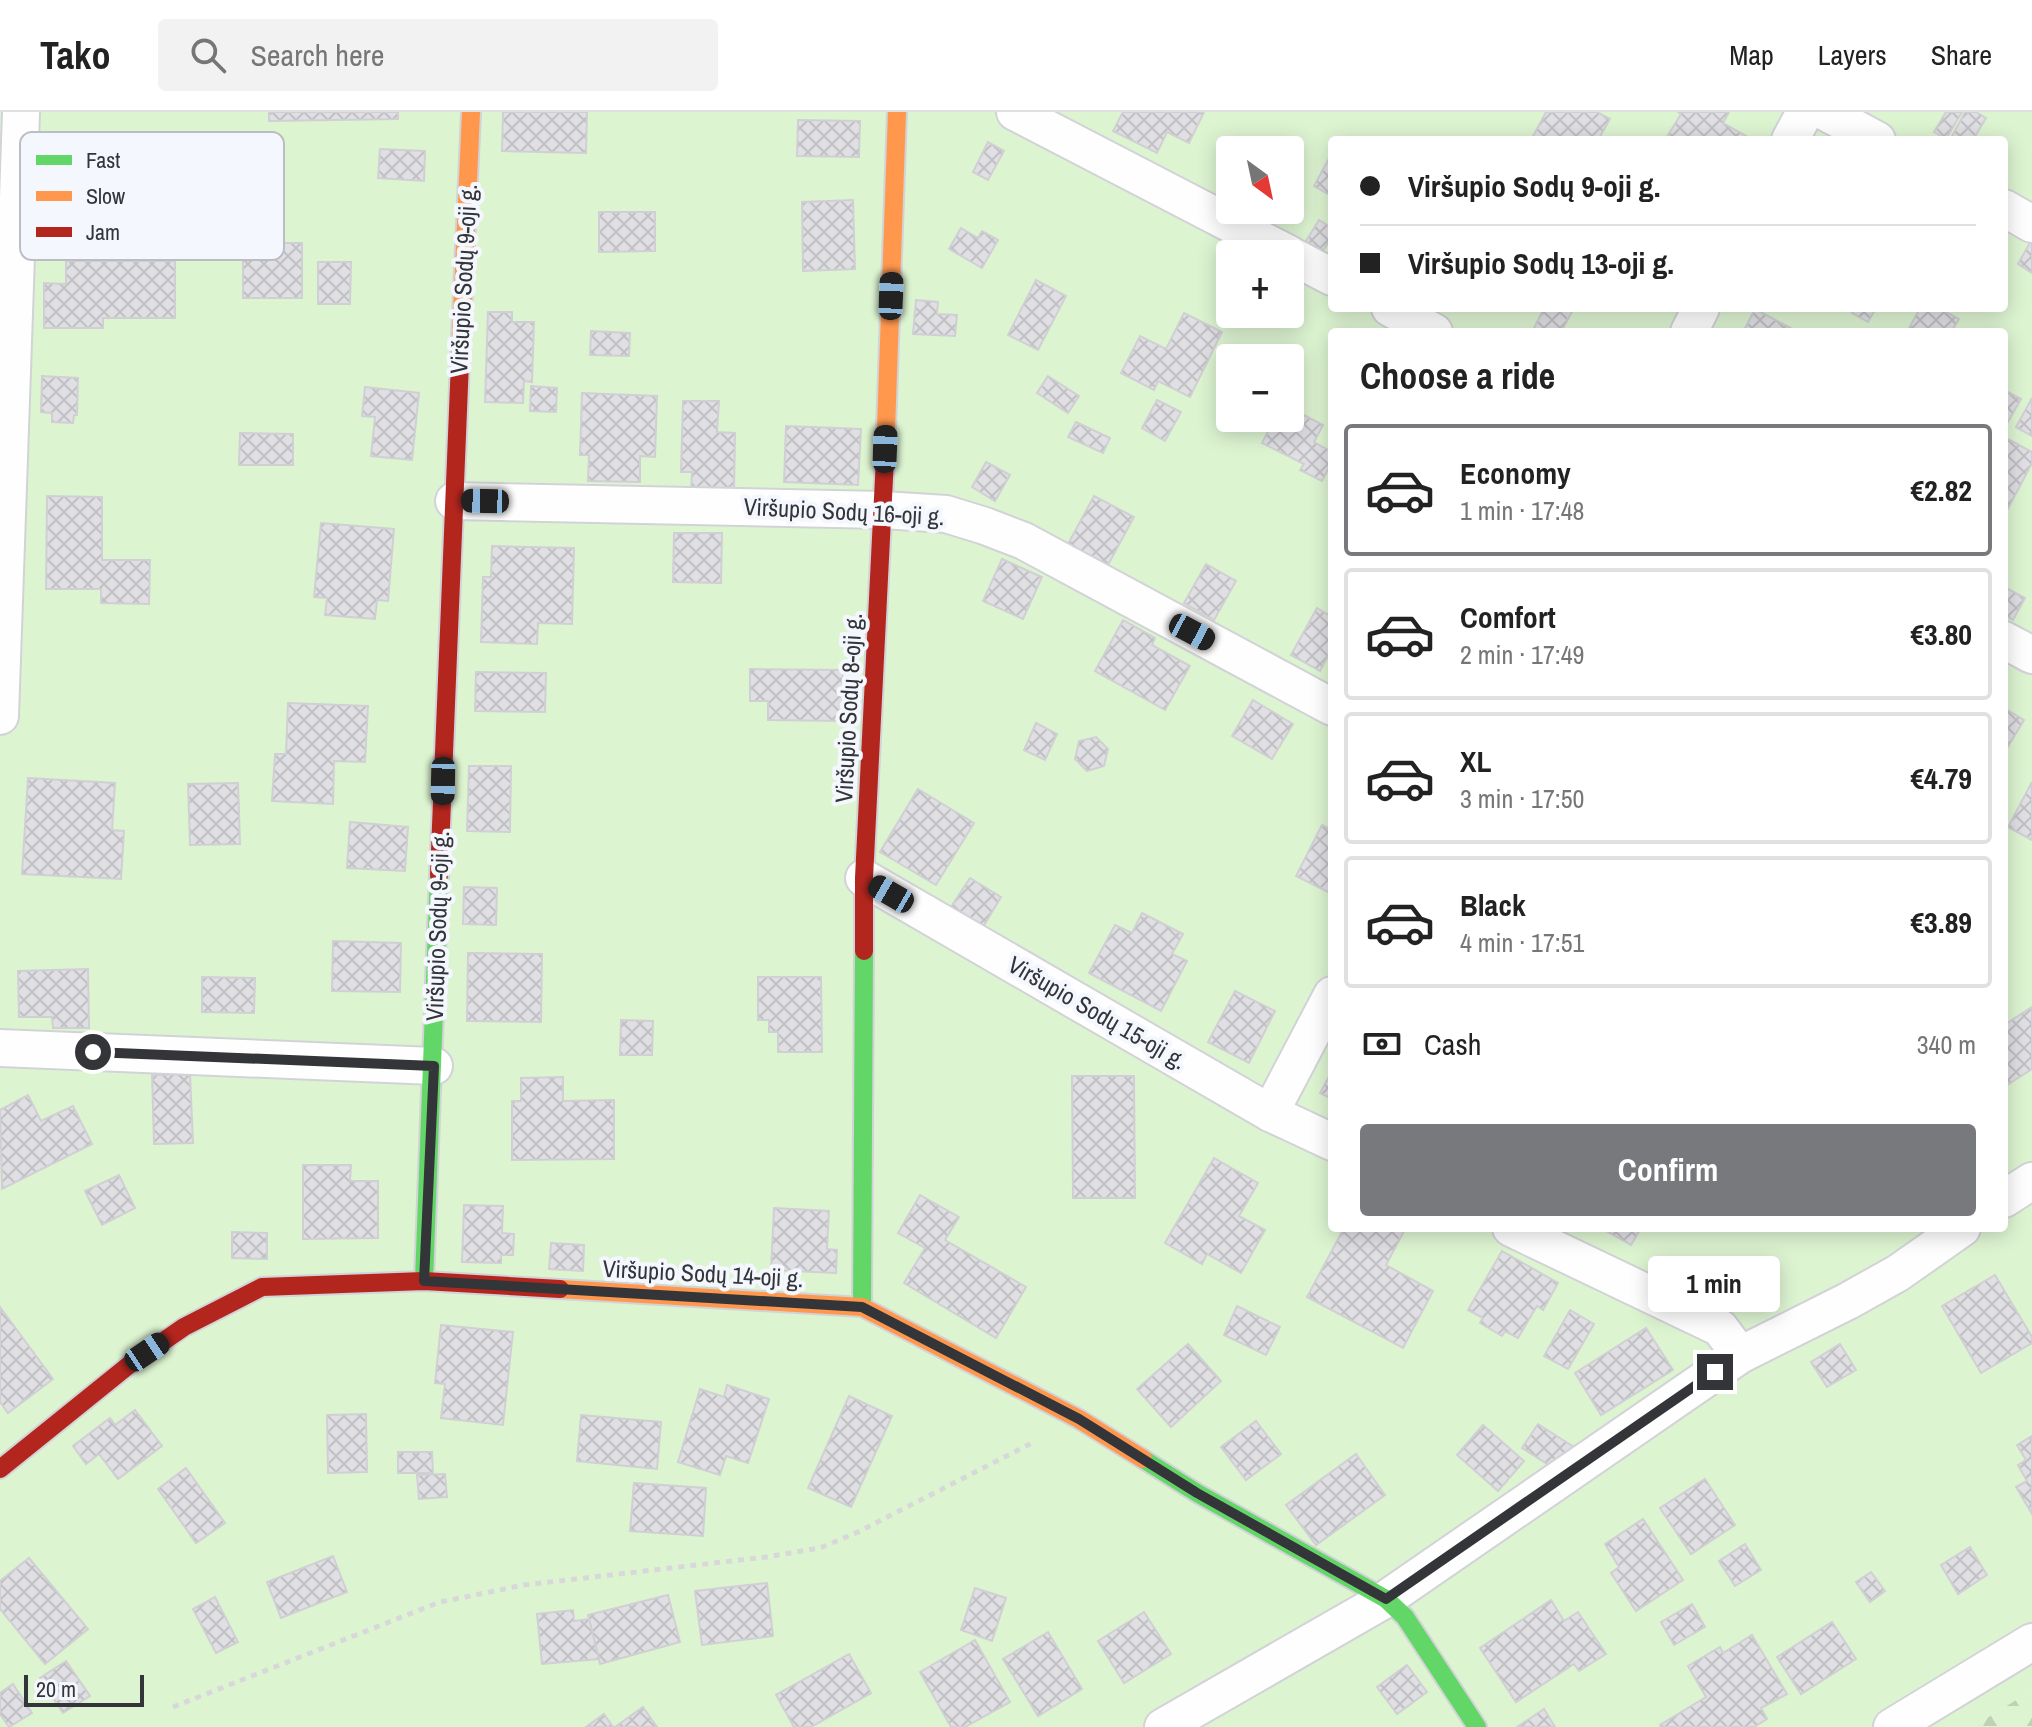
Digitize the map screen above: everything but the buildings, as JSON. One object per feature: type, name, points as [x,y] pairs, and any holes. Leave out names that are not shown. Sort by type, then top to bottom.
[{"type":"street","points":[[20,132],[21,112]]},
{"type":"street","name":"Viršupio Sodų 9-oji g.","points":[[424,1281],[471,112]]},
{"type":"street","name":"Viršupio Sodų 8-oji g.","points":[[862,1307],[864,878],[883,510],[897,112]]},
{"type":"street","points":[[1015,112],[1262,240]]},
{"type":"street","points":[[1792,136],[1805,112]]},
{"type":"street","points":[[1825,112],[1870,136]]},
{"type":"street","points":[[0,716],[20,139]]},
{"type":"street","points":[[2008,210],[2032,224]]},
{"type":"street","points":[[1304,262],[1328,275]]},
{"type":"street","points":[[1397,312],[1427,328]]},
{"type":"street","name":"Viršupio Sodų 16-oji g.","points":[[454,501],[946,514],[1024,541],[1328,705]]},
{"type":"street","points":[[2008,642],[2032,655]]},
{"type":"street","name":"Viršupio Sodų 15-oji g.","points":[[864,878],[1270,1113],[1328,1140]]},
{"type":"street","points":[[1270,1113],[1328,1003]]},
{"type":"street","points":[[0,1048],[434,1066]]},
{"type":"street","points":[[1519,1232],[1720,1328],[1740,1355]]},
{"type":"street","points":[[1163,1727],[1386,1599],[1740,1355],[1898,1273],[1956,1232]]},
{"type":"street","name":"Viršupio Sodų 14-oji g.","points":[[0,1469],[129,1365],[184,1327],[262,1287],[424,1281],[862,1307],[1079,1419],[1197,1493],[1386,1599],[1405,1617],[1477,1727]]},
{"type":"street","points":[[1892,1727],[2032,1642]]},
{"type":"path","points":[[173,1707],[440,1602],[524,1585],[820,1548],[858,1532],[1079,1419]]},
{"type":"green space","points":[[0,112],[2032,112],[2032,1690],[1972,1727],[0,1727]]},
{"type":"green space","points":[[2032,1690],[2032,1727],[1972,1727]]},
{"type":"traffic: fast","points":[[424,1281],[439,875]]},
{"type":"traffic: fast","points":[[862,1307],[864,951]]},
{"type":"traffic: fast","points":[[1143,1459],[1197,1493],[1386,1599],[1405,1617],[1477,1727]]},
{"type":"traffic: slow","points":[[461,337],[471,112]]},
{"type":"traffic: slow","points":[[885,458],[897,112]]},
{"type":"traffic: slow","points":[[560,1289],[862,1307],[1079,1419],[1143,1459]]},
{"type":"traffic: jam","points":[[439,875],[461,337]]},
{"type":"traffic: jam","points":[[864,951],[864,878],[885,458]]},
{"type":"traffic: jam","points":[[0,1469],[129,1365],[184,1327],[262,1287],[424,1281],[560,1289]]},
{"type":"route","points":[[93,1052],[434,1066],[424,1281],[862,1307],[1079,1419],[1197,1493],[1386,1599],[1715,1372]]}]
